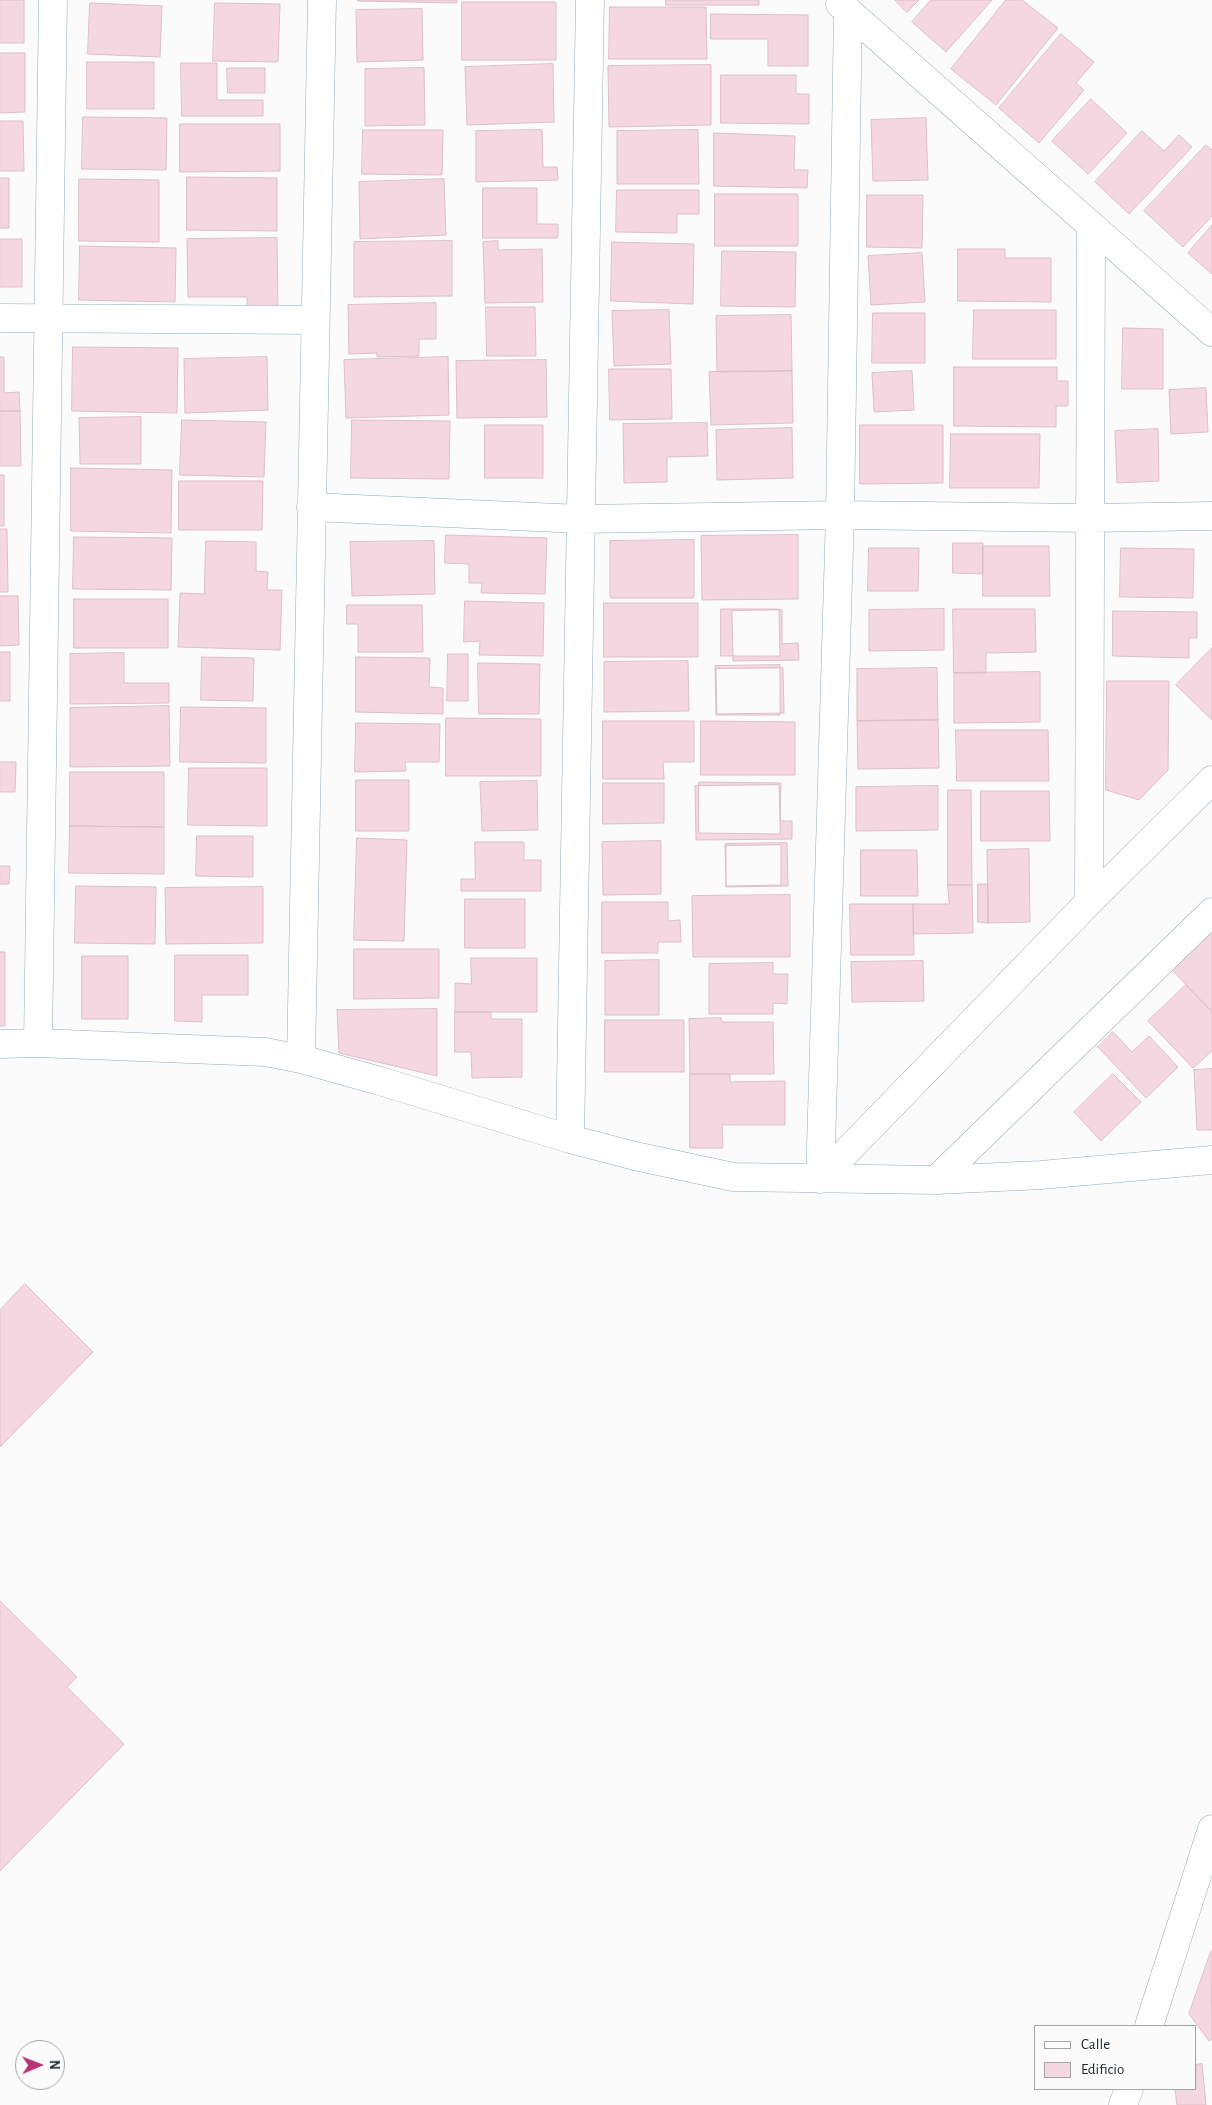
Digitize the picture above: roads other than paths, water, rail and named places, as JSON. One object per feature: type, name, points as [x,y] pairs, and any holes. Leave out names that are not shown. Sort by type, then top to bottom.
[{"type":"street","points":[[38,1043],[53,0]]},
{"type":"street","points":[[301,1059],[314,320],[322,0]]},
{"type":"street","points":[[570,1139],[590,0]]},
{"type":"street","points":[[842,6],[1212,332]]},
{"type":"street","points":[[820,1179],[840,515],[842,6]]},
{"type":"street","points":[[1089,902],[1091,225]]},
{"type":"street","points":[[0,318],[314,320]]},
{"type":"street","points":[[311,507],[581,519],[840,515],[1089,518],[1212,516]]},
{"type":"street","points":[[820,1179],[1089,902],[1212,780]]},
{"type":"street","points":[[936,1180],[1212,912]]},
{"type":"street","points":[[0,1044],[38,1043],[265,1052],[301,1059],[570,1139],[635,1156],[733,1177],[936,1180],[1041,1175],[1212,1160]]},
{"type":"street","points":[[1149,2025],[1212,1829]]},
{"type":"street","points":[[1124,2105],[1129,2090]]}]
